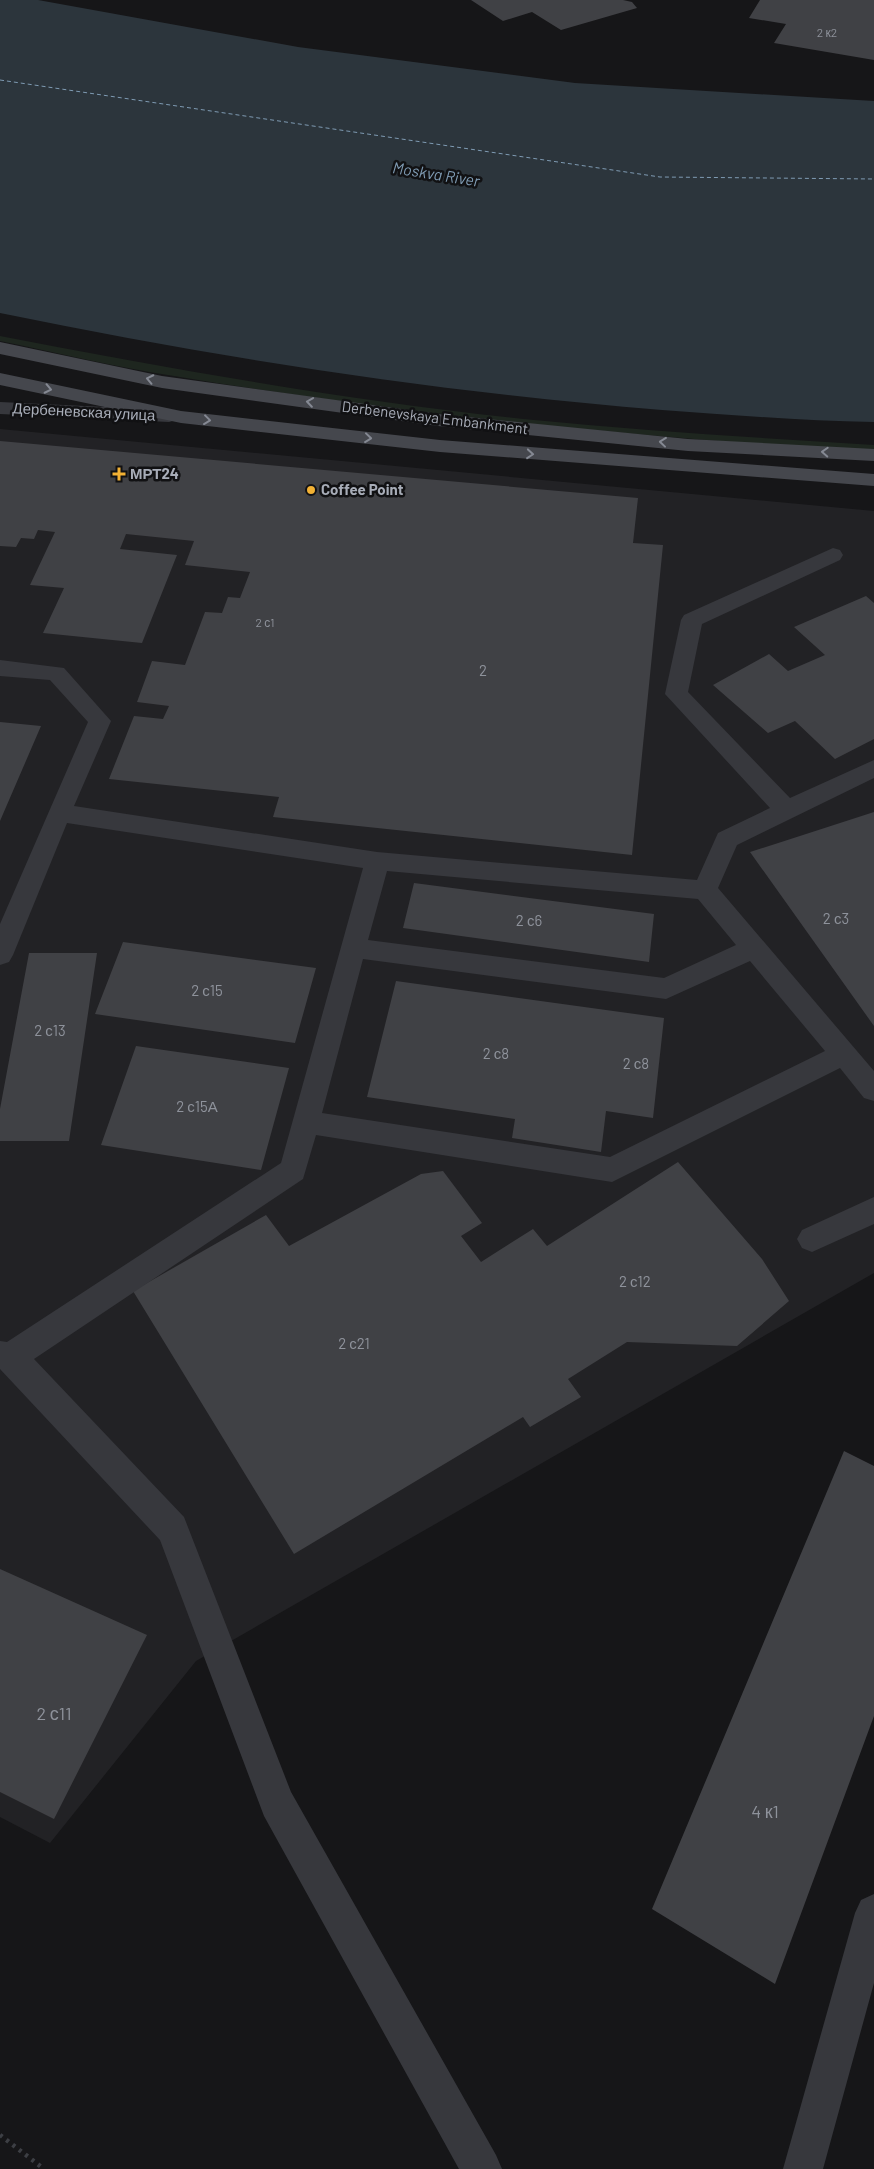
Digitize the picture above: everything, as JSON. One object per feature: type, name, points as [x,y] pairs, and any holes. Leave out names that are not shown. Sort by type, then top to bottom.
[{"type":"main road","name":"Derbenevskaya Embankment","points":[[0,348],[162,382],[438,420],[688,445],[874,455]]},
{"type":"main road","name":"Derbenevskaya Embankment","points":[[0,379],[169,416],[440,446],[686,467],[874,480]]},
{"type":"street","name":"Дербеневская улица","points":[[0,408],[169,416]]},
{"type":"street","points":[[787,810],[676,694],[692,620],[833,555]]},
{"type":"street","points":[[0,668],[56,673],[100,721],[59,813],[0,955]]},
{"type":"street","points":[[705,890],[726,839],[874,768]]},
{"type":"street","points":[[59,813],[377,861],[705,890],[874,1090]]},
{"type":"street","points":[[377,861],[293,1170],[6,1356],[172,1529],[277,1803],[482,2169]]},
{"type":"street","points":[[354,948],[666,989],[754,948]]},
{"type":"street","points":[[306,1122],[612,1170],[844,1054]]},
{"type":"street","points":[[812,1239],[874,1210]]},
{"type":"street","points":[[803,2169],[874,1914]]},
{"type":"path","points":[[0,2135],[44,2169]]},
{"type":"shaded area","points":[[0,336],[266,384],[467,413],[576,424],[874,445],[874,452],[610,432],[348,402],[261,390],[130,368],[0,341]]},
{"type":"shaded area","points":[[0,429],[874,511],[874,1273],[196,1661],[50,1843],[0,1817]]},
{"type":"water","name":"Moskva River","points":[[0,0],[38,0],[298,47],[575,83],[874,101],[874,422],[794,419],[662,410],[495,394],[247,359],[0,313]]},
{"type":"building","points":[[471,0],[623,0],[632,2],[637,8],[561,30],[532,12],[503,21]]},
{"type":"building","points":[[760,0],[874,0],[874,60],[774,43],[786,24],[749,18]]},
{"type":"building","points":[[0,441],[638,498],[633,543],[663,545],[632,855],[273,817],[279,797],[109,779],[134,716],[163,719],[169,706],[137,702],[152,661],[185,665],[205,612],[222,613],[228,597],[240,598],[250,572],[185,565],[194,541],[126,534],[120,549],[177,555],[142,643],[43,633],[64,588],[30,585],[55,532],[38,530],[34,539],[21,538],[16,547],[0,546]]},
{"type":"building","points":[[866,596],[874,603],[874,739],[835,759],[795,721],[768,733],[713,685],[769,654],[788,671],[825,655],[794,627]]},
{"type":"building","points":[[0,722],[41,726],[0,821]]},
{"type":"building","points":[[874,812],[874,1026],[750,852]]},
{"type":"building","points":[[414,883],[654,914],[649,962],[403,928]]},
{"type":"building","points":[[123,942],[316,968],[295,1043],[95,1014]]},
{"type":"building","points":[[29,953],[97,953],[69,1141],[0,1141],[0,1109]]},
{"type":"building","points":[[396,981],[664,1018],[653,1118],[606,1111],[601,1152],[512,1138],[515,1119],[367,1097]]},
{"type":"building","points":[[136,1046],[289,1068],[261,1170],[101,1145]]},
{"type":"building","points":[[678,1162],[762,1259],[789,1301],[737,1346],[627,1342],[568,1379],[581,1397],[530,1427],[523,1417],[294,1554],[133,1291],[266,1215],[289,1246],[421,1174],[443,1171],[482,1223],[461,1236],[481,1262],[533,1229],[547,1246]]},
{"type":"building","points":[[844,1451],[874,1466],[874,1716],[775,1984],[652,1909]]},
{"type":"building","points":[[0,1569],[147,1635],[54,1819],[0,1792]]},
{"type":"ferry route","points":[[0,80],[660,177],[874,179]]},
{"type":"place","name":"МРТ24","points":[[119,474]]},
{"type":"place","name":"Coffee Point","points":[[311,490]]}]
